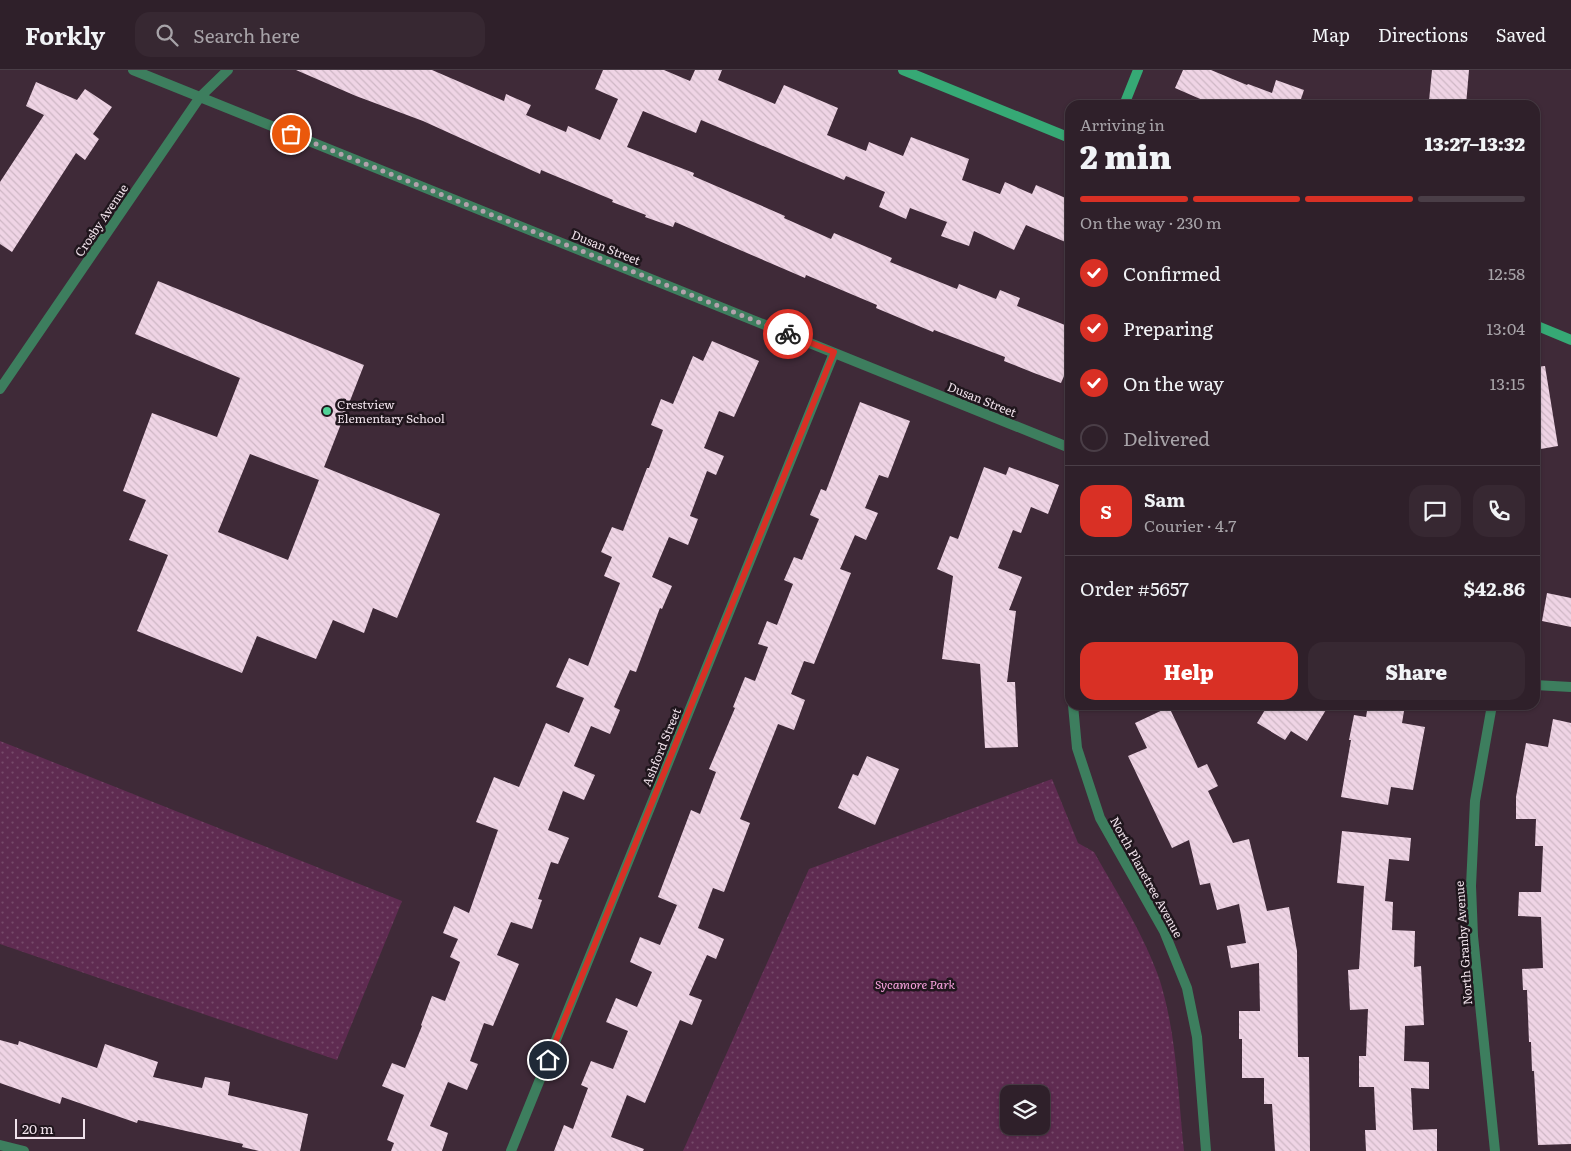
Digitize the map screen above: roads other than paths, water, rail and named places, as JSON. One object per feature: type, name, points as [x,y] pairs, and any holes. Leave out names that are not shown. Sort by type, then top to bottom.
[{"type":"main road","points":[[902,70],[1065,136]]},
{"type":"main road","points":[[1126,100],[1138,70]]},
{"type":"main road","points":[[1540,327],[1571,340]]},
{"type":"street","name":"Dusan Street","points":[[133,70],[1065,446]]},
{"type":"street","name":"Crosby Avenue","points":[[0,389],[200,97],[228,70]]},
{"type":"street","name":"Ashford Street","points":[[511,1151],[834,352]]},
{"type":"street","points":[[1540,686],[1571,687]]},
{"type":"street","name":"North Planetree Avenue","points":[[1074,710],[1078,748],[1100,818],[1164,930],[1187,988],[1197,1037],[1206,1151]]},
{"type":"street","name":"North Granby Avenue","points":[[1491,710],[1475,801],[1471,886],[1473,936],[1494,1151]]},
{"type":"street","points":[[0,1145],[24,1151]]},
{"type":"place","name":"Crestview Elementary School","points":[[327,411]]},
{"type":"park label","name":"Sycamore Park","points":[[915,984]]}]
